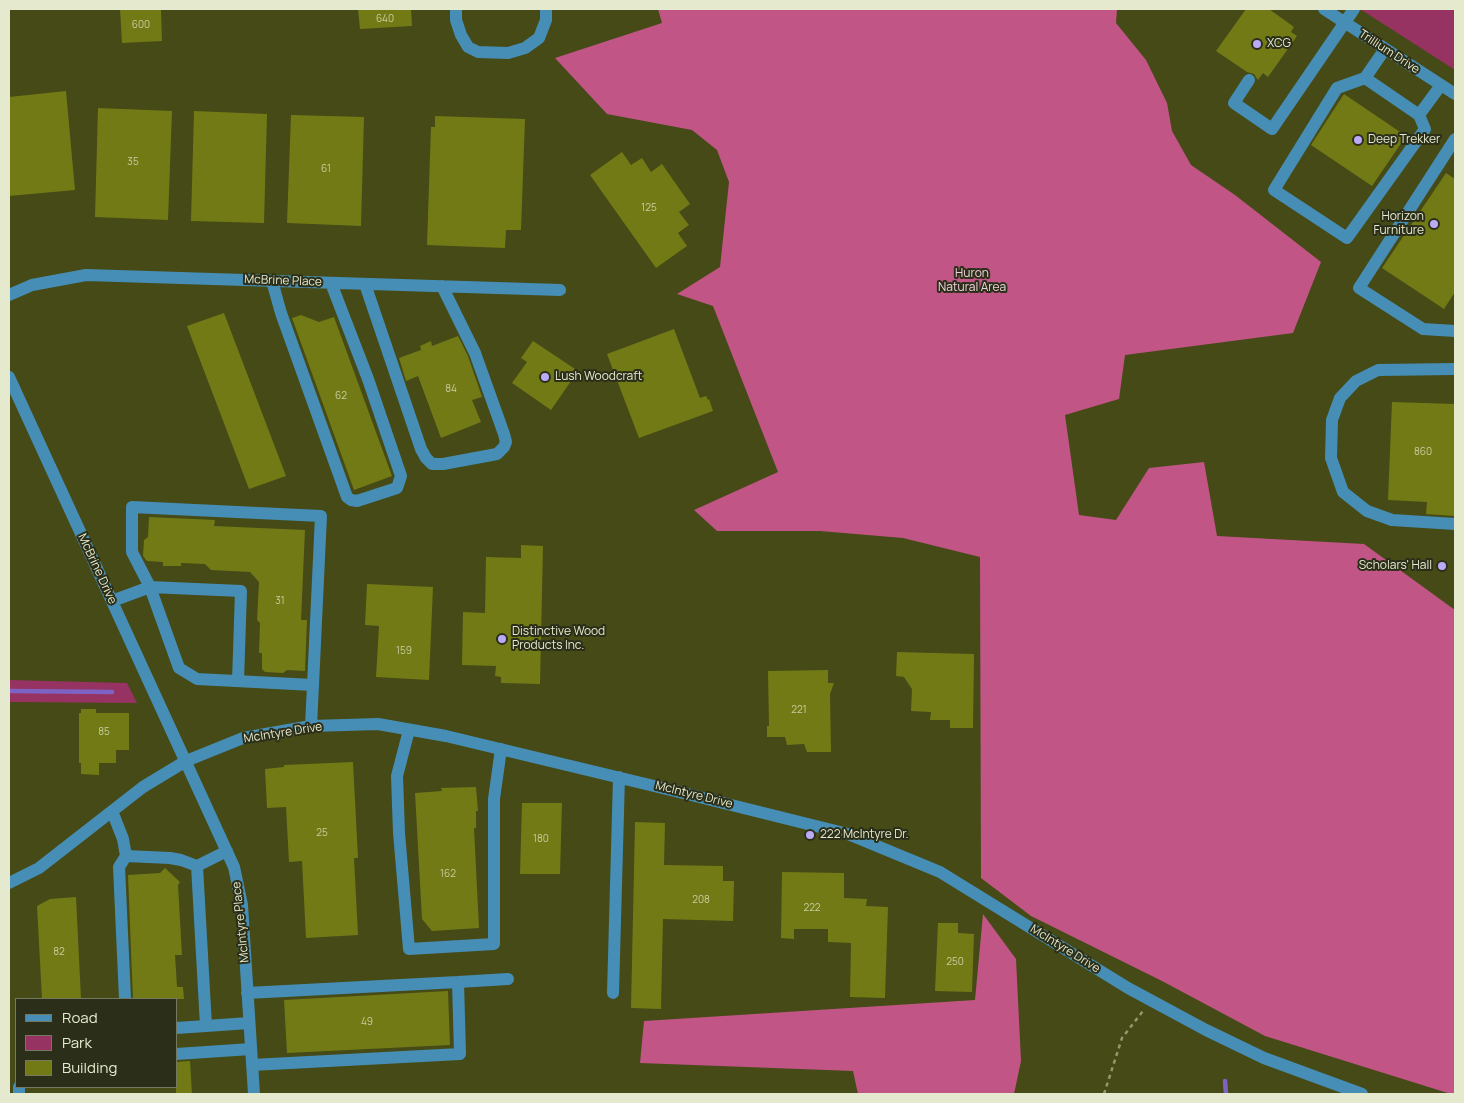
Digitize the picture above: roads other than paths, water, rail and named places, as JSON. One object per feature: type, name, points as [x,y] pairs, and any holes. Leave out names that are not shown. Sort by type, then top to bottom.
[{"type":"street","points":[[456,9],[456,20],[461,36],[468,47],[478,52],[508,53],[525,48],[538,38],[546,20],[546,9]]},
{"type":"street","name":"Trillium Drive","points":[[1324,9],[1455,94]]},
{"type":"street","points":[[1249,80],[1234,103],[1272,129],[1354,9]]},
{"type":"street","points":[[1365,78],[1419,115],[1424,129],[1348,238],[1274,190],[1337,88],[1365,78],[1385,49]]},
{"type":"street","points":[[1419,115],[1441,85]]},
{"type":"street","points":[[1455,138],[1359,288],[1423,329],[1455,330]]},
{"type":"street","name":"McBrine Place","points":[[9,295],[32,285],[86,275],[560,290]]},
{"type":"street","points":[[272,281],[281,313],[347,497],[357,501],[397,488],[401,476],[368,379],[331,283]]},
{"type":"street","points":[[365,284],[421,449],[432,464],[443,464],[497,454],[506,442],[475,353],[442,286]]},
{"type":"street","points":[[1455,369],[1378,370],[1356,381],[1340,398],[1332,420],[1331,458],[1343,492],[1367,510],[1392,520],[1455,524]]},
{"type":"street","name":"McBrine Drive","points":[[9,377],[186,761]]},
{"type":"street","points":[[311,726],[313,685],[321,516],[132,507],[132,552],[150,587],[179,668],[197,679],[313,685]]},
{"type":"street","points":[[112,601],[150,587],[241,591],[238,681]]},
{"type":"street","name":"McIntyre Drive","points":[[9,883],[40,868],[143,787],[186,761],[243,738],[311,726],[378,724],[446,736],[848,834],[940,872],[1128,988],[1206,1030],[1264,1058],[1362,1094]]},
{"type":"street","points":[[409,730],[397,776],[399,833],[408,949],[494,944],[494,799],[501,750]]},
{"type":"street","name":"McIntyre Place","points":[[186,761],[234,867],[242,905],[254,1094]]},
{"type":"street","points":[[612,993],[619,777]]},
{"type":"street","points":[[112,811],[123,839],[126,856],[119,867],[125,998]]},
{"type":"street","points":[[126,856],[170,858],[197,866],[227,851]]},
{"type":"street","points":[[197,866],[206,1026]]},
{"type":"street","points":[[247,993],[508,979]]},
{"type":"street","points":[[252,1065],[460,1054],[458,982]]},
{"type":"street","points":[[178,1028],[249,1023]]},
{"type":"street","points":[[178,1054],[251,1049]]},
{"type":"waterway","points":[[9,691],[112,692]]},
{"type":"waterway","points":[[1225,1081],[1226,1094]]},
{"type":"place","name":"XCG","points":[[1257,44]]},
{"type":"place","name":"Deep Trekker","points":[[1358,140]]},
{"type":"place","name":"Horizon Furniture","points":[[1434,224]]},
{"type":"place","name":"Lush Woodcraft","points":[[545,377]]},
{"type":"place","name":"Scholars' Hall","points":[[1442,566]]},
{"type":"place","name":"Distinctive Wood Products Inc.","points":[[502,639]]},
{"type":"place","name":"222 McIntyre Dr.","points":[[810,835]]},
{"type":"park label","name":"Huron Natural Area","points":[[972,281]]}]
